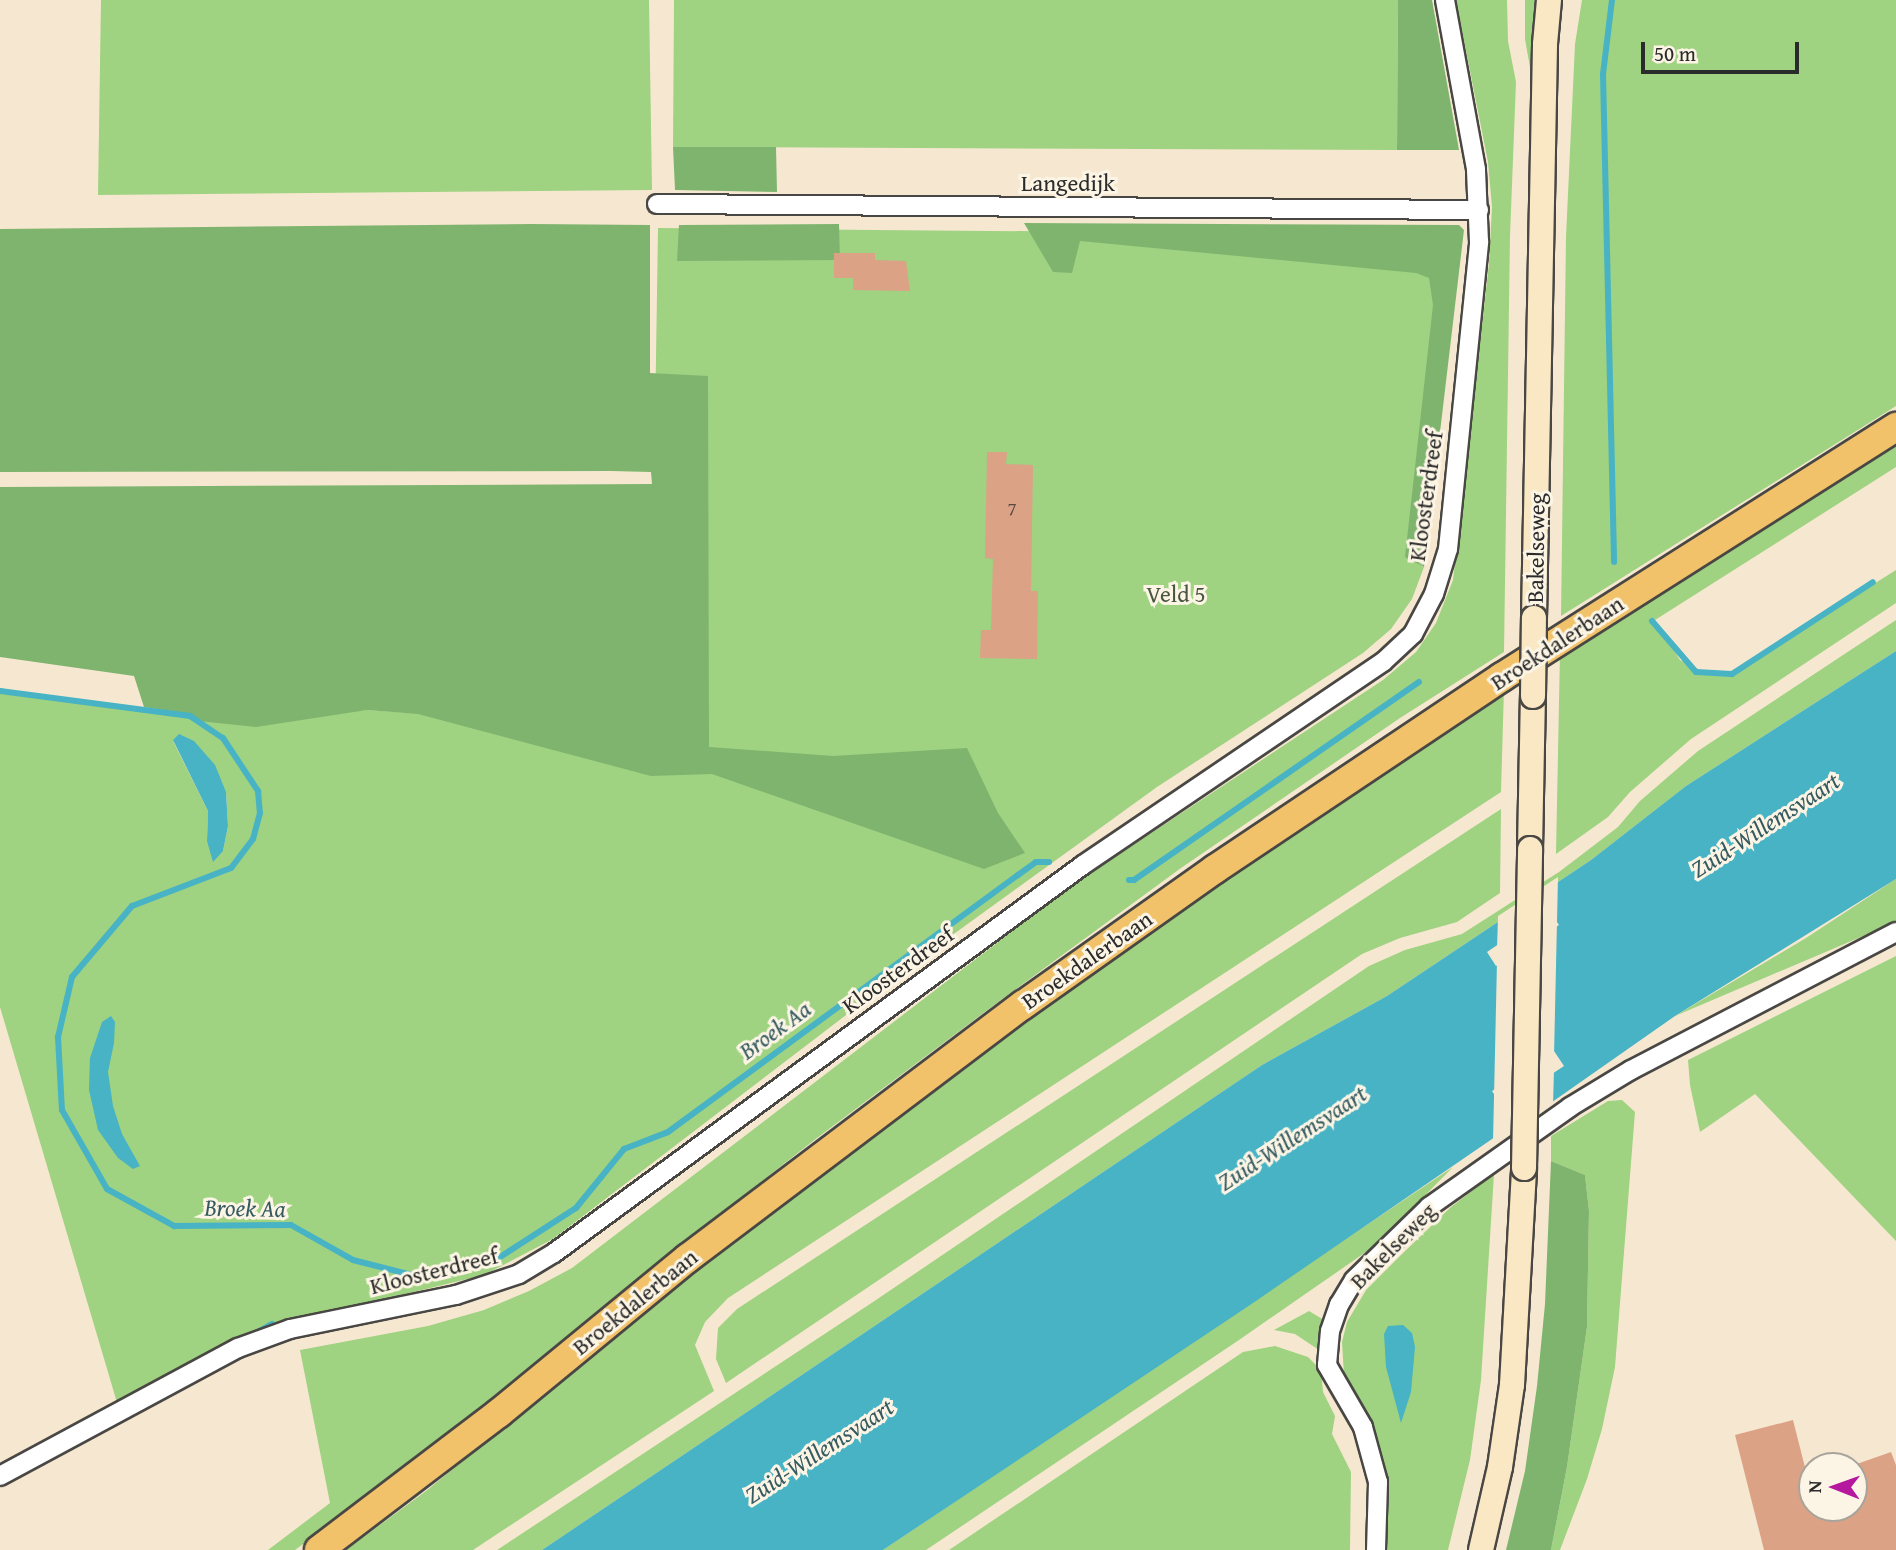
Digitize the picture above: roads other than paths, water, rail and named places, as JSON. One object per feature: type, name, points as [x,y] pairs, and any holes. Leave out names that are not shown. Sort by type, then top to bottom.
[{"type":"main road","name":"Broekdalerbaan","points":[[318,1550],[499,1413],[688,1258],[1023,1005],[1215,869],[1502,677],[1896,427]]},
{"type":"street","name":"Kloosterdreef","points":[[0,1476],[238,1348],[290,1329],[456,1295],[519,1274],[566,1245],[1083,865],[1383,662],[1413,634],[1434,594],[1448,549],[1477,273],[1479,210],[1474,155],[1445,0]]},
{"type":"street","name":"Bakelseweg","points":[[1481,1550],[1500,1467],[1512,1385],[1524,1168],[1545,44],[1549,0]]},
{"type":"street","name":"Langedijk","points":[[657,204],[1479,210]]},
{"type":"street","name":"Bakelseweg","points":[[1376,1550],[1378,1482],[1363,1427],[1327,1365],[1330,1331],[1339,1305],[1354,1280],[1429,1207],[1570,1107],[1631,1070],[1896,932]]},
{"type":"water","name":"Zuid-Willemsvaart","points":[[1896,651],[1896,879],[1675,1016],[1535,1114],[1495,1137],[1250,1305],[883,1550],[542,1550],[1262,1065],[1387,996],[1591,860],[1686,786]],"holes":[[[1549,910],[1559,925],[1496,966],[1487,952]],[[1554,1051],[1564,1066],[1502,1107],[1492,1091]]]},
{"type":"water","points":[[179,734],[194,741],[215,765],[226,792],[228,826],[223,851],[213,862],[207,841],[208,811],[173,740]]},
{"type":"water","points":[[111,1016],[115,1022],[114,1043],[108,1072],[113,1106],[122,1134],[140,1166],[133,1169],[118,1158],[98,1130],[89,1090],[90,1058],[102,1022]]},
{"type":"water","points":[[1403,1325],[1412,1333],[1415,1347],[1411,1392],[1401,1423],[1386,1367],[1384,1334],[1388,1326]]},
{"type":"waterway","points":[[1612,0],[1603,74],[1614,562]]},
{"type":"waterway","points":[[1652,621],[1696,672],[1732,674],[1873,582]]},
{"type":"waterway","points":[[1129,880],[1134,880],[1419,682]]},
{"type":"waterway","name":"Broek Aa","points":[[0,691],[190,716],[223,738],[258,791],[260,813],[253,839],[231,868],[132,906],[72,977],[58,1037],[62,1110],[107,1189],[174,1226],[291,1225],[353,1260],[412,1275],[494,1261],[576,1208],[624,1149],[668,1132],[1036,862],[1049,862]]},
{"type":"waterway","points":[[252,1335],[272,1324]]},
{"type":"park label","name":"Veld 5","points":[[1176,594]]}]
